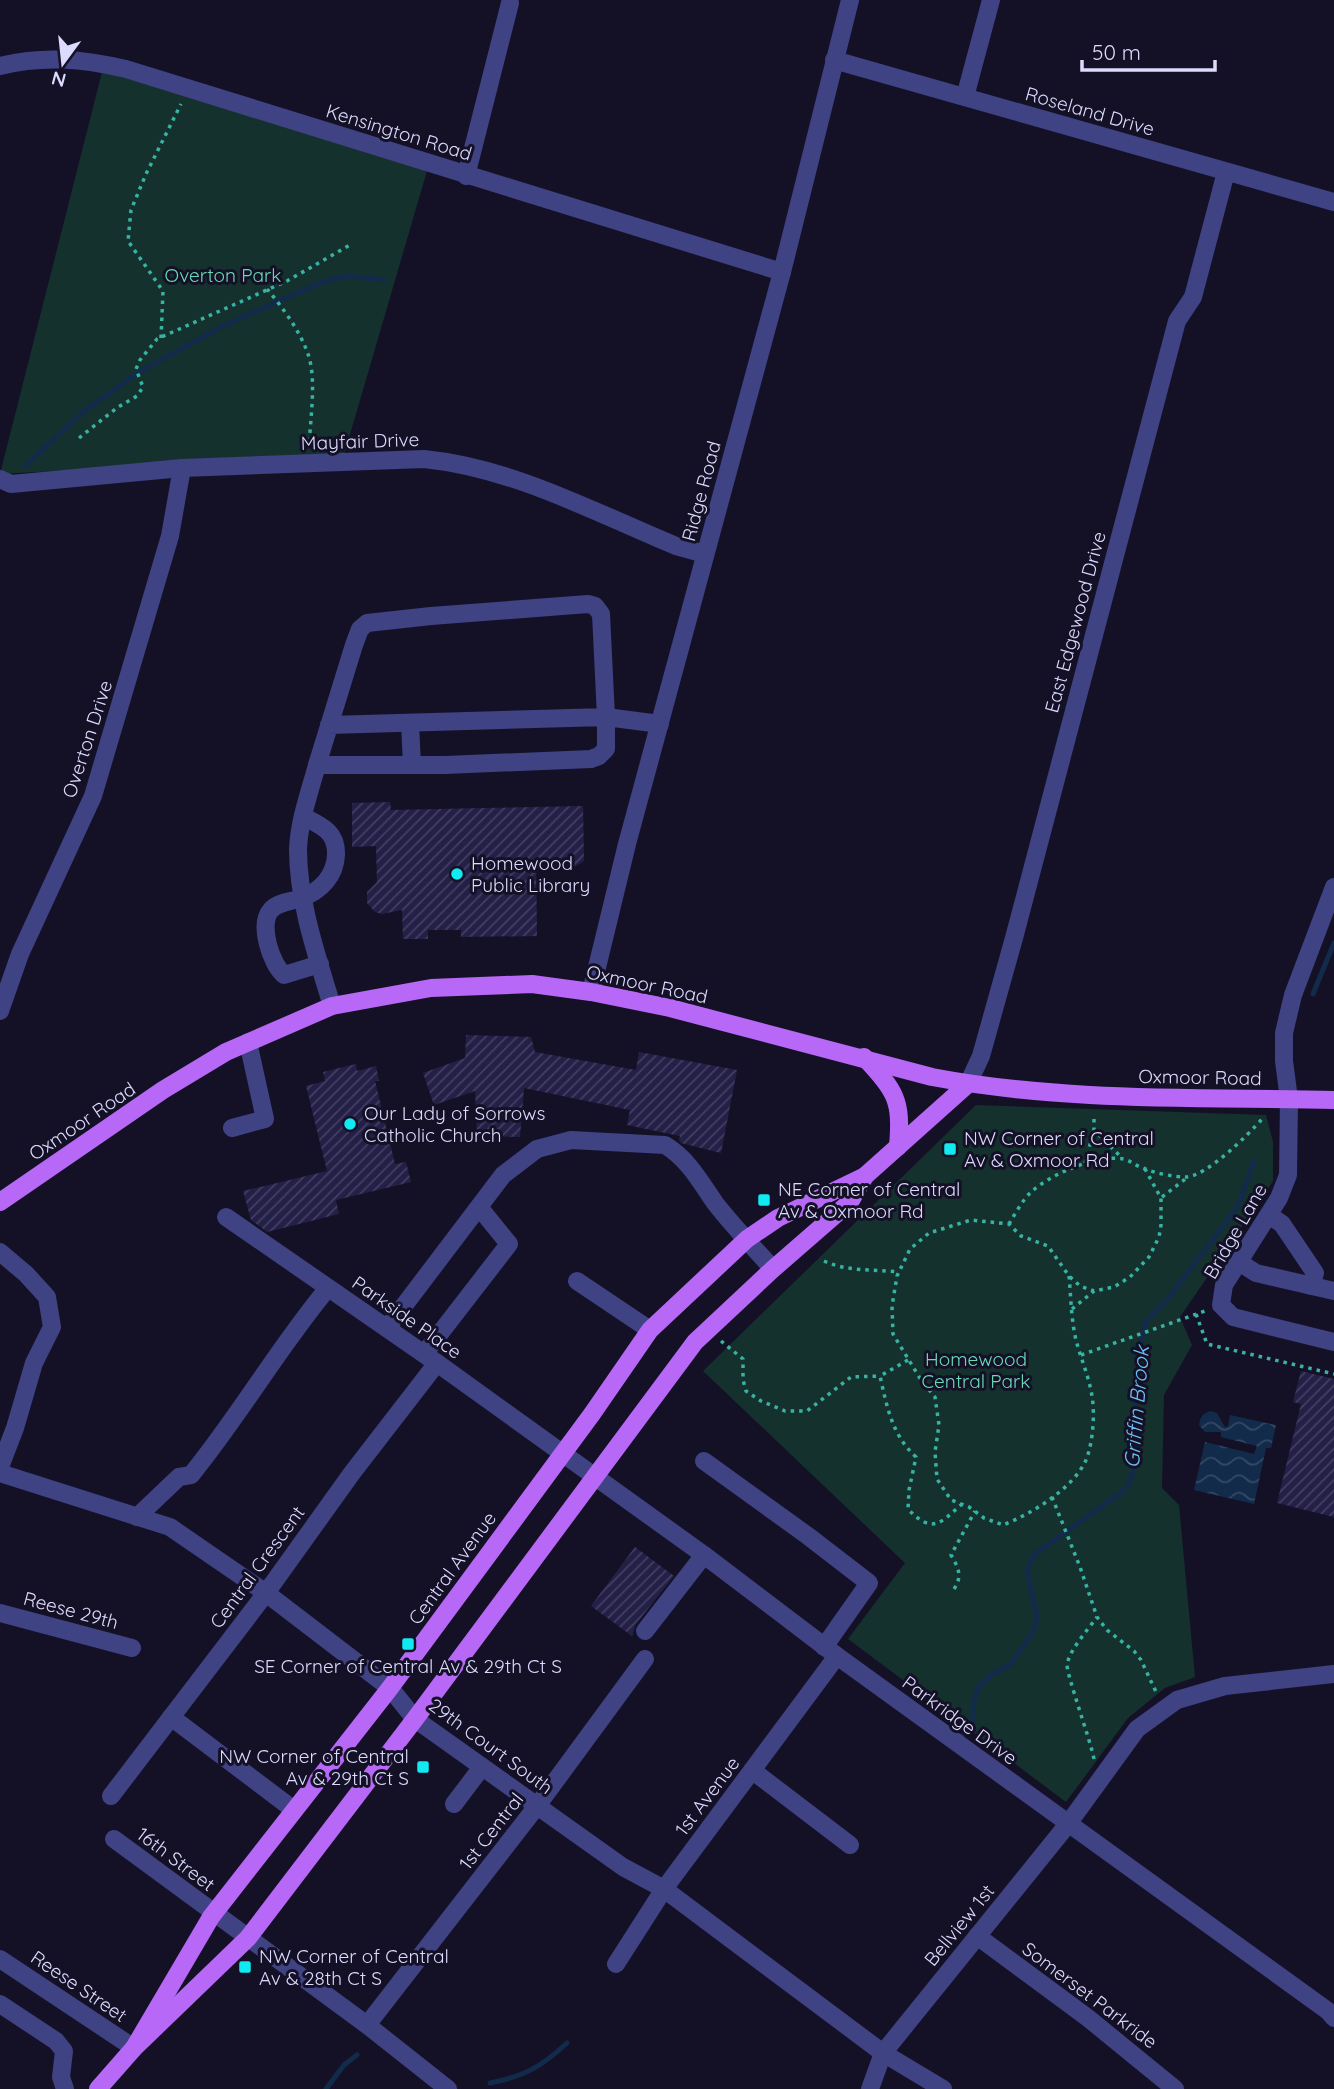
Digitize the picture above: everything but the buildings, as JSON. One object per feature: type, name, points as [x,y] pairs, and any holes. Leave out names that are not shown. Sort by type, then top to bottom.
[{"type":"main road","name":"Oxmoor Road","points":[[0,1202],[163,1090],[226,1052],[332,1006],[431,988],[532,984],[591,992],[670,1008],[932,1077],[968,1084],[1110,1096],[1334,1100]]},
{"type":"main road","points":[[864,1058],[891,1087],[898,1102],[898,1147]]},
{"type":"main road","name":"Central Avenue","points":[[134,2048],[213,1913],[390,1688],[650,1329],[747,1239],[778,1218],[865,1176],[968,1084]]},
{"type":"main road","name":"Central Avenue","points":[[98,2089],[134,2048],[248,1938],[415,1719],[695,1342],[850,1202],[865,1176]]},
{"type":"street","name":"Ridge Road","points":[[591,992],[705,554],[782,272],[850,0]]},
{"type":"street","points":[[965,97],[991,0]]},
{"type":"street","points":[[466,176],[510,3]]},
{"type":"street","name":"Kensington Road","points":[[0,66],[39,59],[65,58],[126,69],[782,272]]},
{"type":"street","name":"Roseland Drive","points":[[834,60],[1334,202]]},
{"type":"street","name":"East Edgewood Drive","points":[[968,1084],[981,1056],[1014,938],[1177,321],[1193,297],[1226,172]]},
{"type":"street","name":"Mayfair Drive","points":[[0,479],[11,484],[182,468],[424,459],[477,467],[525,482],[676,546],[705,554]]},
{"type":"street","name":"Overton Drive","points":[[0,1012],[20,954],[93,796],[170,536],[182,468]]},
{"type":"street","points":[[317,765],[591,760],[599,756],[606,749],[601,614],[595,606],[588,604],[431,615],[367,623],[360,629],[317,765],[298,847],[303,898],[332,1006]]},
{"type":"street","points":[[329,725],[606,717],[660,724]]},
{"type":"street","points":[[410,723],[412,765]]},
{"type":"street","points":[[304,817],[331,832],[336,847],[336,867],[330,879],[303,898],[276,905],[264,921],[264,928],[275,963],[284,975],[320,964]]},
{"type":"street","name":"Bridge Lane","points":[[1334,887],[1301,970],[1284,1033],[1284,1061],[1289,1099],[1287,1175],[1279,1198],[1224,1285],[1221,1305],[1233,1317],[1334,1342]]},
{"type":"street","points":[[232,1128],[265,1119],[247,1042]]},
{"type":"street","points":[[387,1328],[503,1175],[537,1149],[571,1140],[665,1145],[677,1152],[716,1203],[774,1269]]},
{"type":"street","name":"Central Crescent","points":[[111,1796],[266,1593],[509,1244],[479,1207]]},
{"type":"street","points":[[1269,1214],[1282,1224],[1315,1273],[1311,1286]]},
{"type":"street","name":"Parkside Place","points":[[226,1217],[431,1359],[562,1454]]},
{"type":"street","points":[[0,1252],[47,1297],[52,1327],[34,1363],[15,1428],[0,1467]]},
{"type":"street","points":[[1239,1262],[1256,1273],[1334,1291]]},
{"type":"street","points":[[577,1281],[650,1329]]},
{"type":"street","points":[[137,1517],[178,1477],[191,1475],[218,1443],[307,1313],[328,1288]]},
{"type":"street","name":"Parkridge Drive","points":[[562,1454],[704,1555],[830,1652],[1332,2012]]},
{"type":"street","name":"1st Avenue","points":[[616,1964],[664,1889],[753,1771],[830,1652],[869,1583],[704,1461]]},
{"type":"street","name":"29th Court South","points":[[0,1473],[170,1527],[266,1593],[390,1688],[415,1719],[623,1867],[664,1889],[883,2053],[943,2089]]},
{"type":"street","points":[[645,1630],[704,1555]]},
{"type":"street","name":"Reese 29th","points":[[1,1619],[132,1648]]},
{"type":"street","name":"1st Central","points":[[367,2025],[537,1806],[645,1659]]},
{"type":"street","name":"Bellview 1st","points":[[870,2089],[883,2053],[1068,1824],[1137,1729],[1177,1699],[1225,1686],[1333,1677]]},
{"type":"street","points":[[172,1717],[294,1810]]},
{"type":"street","points":[[454,1804],[482,1767]]},
{"type":"street","points":[[753,1771],[850,1845]]},
{"type":"street","name":"16th Street","points":[[114,1839],[367,2025],[448,2089]]},
{"type":"street","name":"Somerset Parkride","points":[[977,1936],[1088,2018],[1175,2089]]},
{"type":"street","name":"Reese Street","points":[[0,1959],[134,2048]]},
{"type":"street","points":[[0,2004],[57,2041],[64,2051],[61,2077],[65,2089]]},
{"type":"path","points":[[160,338],[163,291],[128,241],[131,211],[188,89]]},
{"type":"path","points":[[79,438],[118,407],[137,396],[143,387],[136,369],[139,360],[160,338],[267,289],[350,245]]},
{"type":"path","points":[[267,289],[282,308],[309,356],[311,379],[308,463]]},
{"type":"path","points":[[1085,1163],[1094,1130],[1094,1119]]},
{"type":"path","points":[[1161,1198],[1188,1177],[1219,1160],[1262,1119]]},
{"type":"path","points":[[1094,1130],[1124,1159],[1144,1169],[1188,1177]]},
{"type":"path","points":[[1009,1224],[1029,1193],[1055,1177],[1085,1163],[1111,1157],[1124,1159]]},
{"type":"path","points":[[1072,1309],[1094,1291],[1114,1287],[1130,1277],[1155,1248],[1161,1225],[1161,1198],[1144,1169]]},
{"type":"path","points":[[1069,1276],[1080,1355],[1092,1398],[1091,1434],[1086,1460],[1071,1481],[1052,1497],[1028,1515],[1003,1525],[951,1500],[937,1479],[935,1452],[939,1424],[935,1397],[893,1334],[892,1306],[899,1272],[910,1249],[929,1233],[971,1220],[1009,1224],[1021,1236],[1048,1246],[1069,1276],[1080,1286],[1094,1291]]},
{"type":"path","points":[[824,1261],[846,1269],[899,1272]]},
{"type":"path","points":[[1080,1355],[1221,1305]]},
{"type":"path","points":[[1196,1314],[1207,1344],[1334,1374]]},
{"type":"path","points":[[720,1340],[743,1359],[746,1391],[785,1411],[807,1411],[851,1377],[880,1376],[908,1360]]},
{"type":"path","points":[[880,1376],[885,1403],[897,1434],[904,1446],[916,1457],[908,1509],[918,1519],[934,1524],[946,1521],[962,1504]]},
{"type":"path","points":[[1052,1497],[1097,1617],[1107,1630],[1141,1660],[1166,1708]]},
{"type":"path","points":[[954,1589],[958,1583],[959,1567],[951,1555],[975,1511]]},
{"type":"path","points":[[1097,1617],[1068,1661],[1066,1672],[1086,1724],[1094,1759],[1107,1770]]},
{"type":"green space","name":"Overton Park","points":[[102,72],[133,78],[429,164],[344,455],[0,474]]},
{"type":"green space","name":"Homewood Central Park","points":[[976,1105],[1266,1115],[1273,1142],[1273,1181],[1180,1317],[1192,1345],[1164,1395],[1162,1488],[1179,1505],[1195,1677],[1165,1688],[1128,1718],[1066,1802],[848,1639],[905,1563],[703,1371]]},
{"type":"water","points":[[1211,1411],[1217,1413],[1225,1427],[1228,1426],[1230,1415],[1276,1425],[1271,1448],[1266,1448],[1254,1504],[1194,1490],[1205,1442],[1254,1454],[1257,1446],[1221,1437],[1221,1432],[1205,1432],[1199,1425],[1200,1420],[1204,1414]]},
{"type":"waterway","points":[[25,466],[83,412],[139,372],[223,326],[317,284],[345,276],[386,280]]},
{"type":"waterway","name":"Griffin Brook","points":[[1313,994],[1334,943]]},
{"type":"waterway","name":"Griffin Brook","points":[[962,1736],[973,1721],[977,1689],[991,1675],[1011,1664],[1034,1630],[1037,1616],[1027,1571],[1034,1555],[1122,1492],[1130,1482],[1137,1456],[1135,1380],[1145,1322],[1167,1300],[1238,1206],[1254,1161]]},
{"type":"waterway","name":"Griffin Brook","points":[[490,2083],[532,2069],[567,2043]]},
{"type":"waterway","name":"Griffin Brook","points":[[326,2089],[344,2065],[357,2055]]},
{"type":"place","name":"Homewood Public Library","points":[[457,874]]},
{"type":"place","name":"Our Lady of Sorrows Catholic Church","points":[[350,1124]]},
{"type":"place","name":"NW Corner of Central Av & Oxmoor Rd","points":[[950,1149]]},
{"type":"place","name":"NE Corner of Central Av & Oxmoor Rd","points":[[764,1200]]},
{"type":"place","name":"SE Corner of Central Av & 29th Ct S","points":[[408,1644]]},
{"type":"place","name":"NW Corner of Central Av & 29th Ct S","points":[[423,1767]]},
{"type":"place","name":"NW Corner of Central Av & 28th Ct S","points":[[245,1967]]}]
